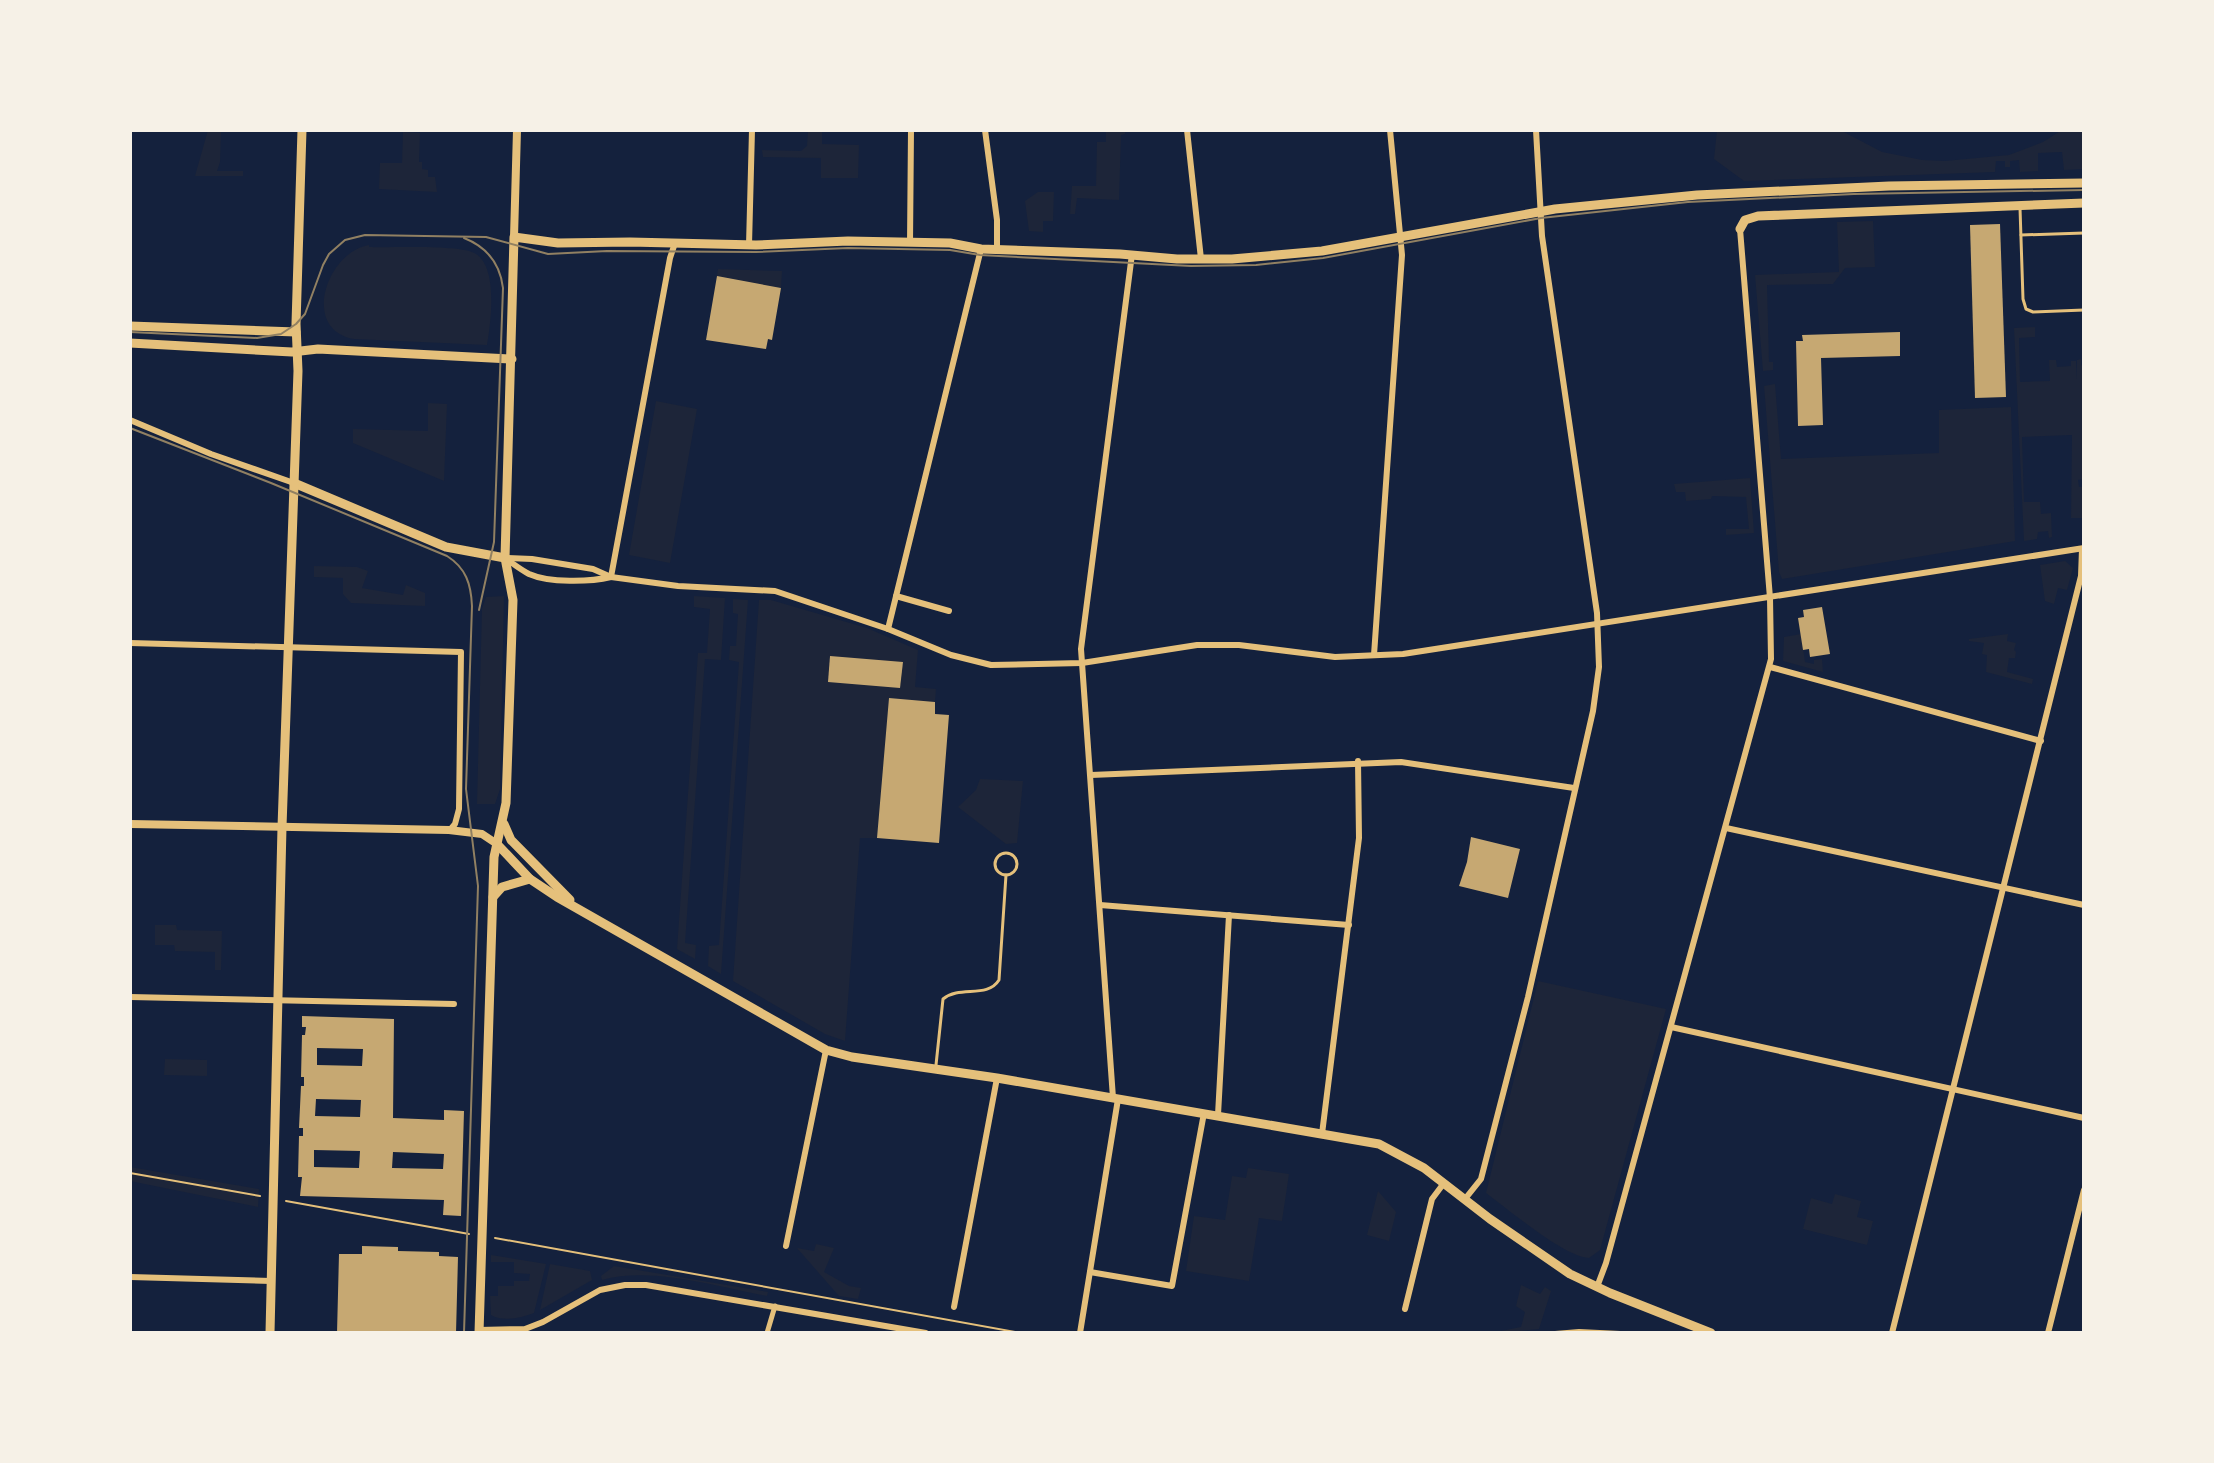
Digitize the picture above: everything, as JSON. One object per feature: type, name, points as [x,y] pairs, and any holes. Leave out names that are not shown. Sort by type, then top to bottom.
[{"type":"main road","points":[[270,1333],[302,130]]},
{"type":"main road","points":[[479,1332],[493,897],[497,844],[504,821],[513,600],[505,558],[514,237],[550,243],[950,243],[981,249],[1201,259],[1289,255],[1542,211],[1746,192],[2084,183]]},
{"type":"main road","points":[[1740,229],[1745,220],[1758,216],[2084,203]]},
{"type":"main road","points":[[130,326],[296,334],[306,345],[318,349]]},
{"type":"main road","points":[[130,343],[512,359]]},
{"type":"main road","points":[[294,483],[446,547],[505,558]]},
{"type":"main road","points":[[504,821],[511,840],[584,912]]},
{"type":"main road","points":[[497,844],[530,879],[826,1050],[852,1057],[997,1078],[1379,1144],[1424,1168],[1570,1274],[1711,1333]]},
{"type":"main road","points":[[493,897],[504,886],[530,879]]},
{"type":"street","points":[[514,237],[517,130]]},
{"type":"street","points":[[749,245],[752,130]]},
{"type":"street","points":[[910,243],[911,130]]},
{"type":"street","points":[[985,130],[997,220],[997,249]]},
{"type":"street","points":[[1187,130],[1201,259]]},
{"type":"street","points":[[1374,655],[1401,237],[1390,130]]},
{"type":"street","points":[[1465,1199],[1481,1179],[1528,997],[1597,684],[1599,625],[1542,236],[1536,130]]},
{"type":"street","points":[[1597,1287],[1770,667],[1773,642],[1770,598],[1740,229]]},
{"type":"street","points":[[611,577],[675,243]]},
{"type":"street","points":[[888,629],[981,249]]},
{"type":"street","points":[[1080,1333],[1116,1098],[1082,663],[1083,634],[1132,254]]},
{"type":"street","points":[[130,420],[211,454],[294,483]]},
{"type":"street","points":[[505,558],[532,559],[593,569],[611,577],[678,586],[775,591],[888,629],[951,655],[991,665],[1082,663],[1197,645],[1239,645],[1335,657],[1403,654],[2083,549],[2081,576],[2041,741],[1892,1333]]},
{"type":"street","points":[[505,558],[530,575],[541,577],[593,582],[611,577]]},
{"type":"street","points":[[896,596],[949,611]]},
{"type":"street","points":[[130,643],[457,650],[463,654],[459,809],[455,824],[449,830]]},
{"type":"street","points":[[1770,667],[2041,741]]},
{"type":"street","points":[[1091,775],[1358,761],[1423,764],[1574,788]]},
{"type":"street","points":[[1322,1134],[1359,838],[1358,761]]},
{"type":"street","points":[[130,824],[449,830],[484,835],[497,844]]},
{"type":"street","points":[[1726,828],[2084,905]]},
{"type":"street","points":[[1100,905],[1349,925]]},
{"type":"street","points":[[1218,1115],[1229,915]]},
{"type":"street","points":[[130,997],[454,1004]]},
{"type":"street","points":[[1671,1027],[2084,1118]]},
{"type":"street","points":[[786,1246],[826,1050]]},
{"type":"street","points":[[954,1307],[997,1078]]},
{"type":"street","points":[[1090,1272],[1172,1286],[1204,1113]]},
{"type":"street","points":[[1405,1309],[1432,1199],[1444,1183]]},
{"type":"street","points":[[2048,1333],[2084,1190]]},
{"type":"street","points":[[130,1277],[271,1281]]},
{"type":"street","points":[[479,1332],[534,1326],[600,1290],[625,1285],[659,1287],[775,1305],[926,1333]]},
{"type":"street","points":[[767,1333],[775,1305]]},
{"type":"lane","points":[[2020,206],[2023,299],[2028,311],[2084,310]]},
{"type":"lane","points":[[2021,235],[2084,233]]},
{"type":"lane","points":[[1004,853],[1014,857],[1016,863],[1015,870],[1006,875],[999,873],[995,863],[998,856],[1004,853]]},
{"type":"lane","points":[[936,1069],[943,999],[956,991],[988,990],[999,980],[1006,875]]},
{"type":"path","points":[[130,1173],[260,1196]]},
{"type":"path","points":[[291,1202],[464,1233]]},
{"type":"path","points":[[489,1237],[1021,1333]]},
{"type":"path","points":[[1543,1333],[1601,1330],[1641,1333]]},
{"type":"shaded area","points":[[208,130],[221,130],[217,171],[243,171],[243,176],[195,176]]},
{"type":"shaded area","points":[[808,130],[822,130],[822,144],[859,145],[858,178],[821,178],[821,158],[763,157],[762,150],[801,151],[807,146]]},
{"type":"shaded area","points":[[1106,130],[1125,130],[1125,134],[1121,135],[1119,200],[1077,198],[1075,214],[1070,214],[1072,186],[1096,186],[1097,142],[1106,142]]},
{"type":"shaded area","points":[[1717,130],[1840,130],[1882,152],[1945,161],[2009,155],[2043,142],[2062,130],[2084,130],[2084,169],[2064,170],[2062,152],[2038,153],[2038,171],[2020,172],[2019,160],[2010,161],[2010,167],[2005,167],[2005,161],[1996,161],[1995,172],[1744,181],[1714,159]]},
{"type":"shaded area","points":[[403,132],[420,133],[419,162],[422,162],[422,169],[428,170],[428,177],[435,177],[437,192],[379,189],[380,163],[402,163]]},
{"type":"shaded area","points":[[1038,192],[1054,192],[1053,221],[1043,221],[1043,232],[1029,231],[1025,201]]},
{"type":"shaded area","points":[[1873,221],[1875,267],[1845,268],[1833,284],[1767,285],[1769,362],[1773,362],[1773,370],[1763,371],[1755,275],[1839,272],[1837,222]]},
{"type":"shaded area","points":[[369,245],[456,249],[476,254],[488,271],[490,283],[487,345],[354,339],[337,332],[328,321],[324,307],[326,291],[341,261]]},
{"type":"shaded area","points":[[718,269],[782,271],[781,288],[717,276]]},
{"type":"shaded area","points":[[2035,327],[2035,337],[2019,338],[2020,382],[2050,381],[2049,360],[2056,360],[2057,367],[2071,366],[2071,361],[2076,361],[2077,380],[2077,360],[2081,359],[2084,366],[2084,479],[2078,480],[2079,487],[2083,487],[2084,518],[2071,518],[2072,435],[2022,437],[2024,502],[2040,502],[2041,514],[2051,513],[2052,537],[2049,538],[2048,531],[2038,532],[2037,539],[2024,541],[2014,328]]},
{"type":"shaded area","points":[[1775,384],[1781,459],[1939,453],[1939,410],[2011,407],[2015,541],[1782,579],[1764,386]]},
{"type":"shaded area","points":[[656,401],[697,409],[670,563],[629,555]]},
{"type":"shaded area","points":[[428,403],[447,404],[444,481],[353,443],[353,429],[428,431]]},
{"type":"shaded area","points":[[1750,478],[1754,533],[1726,535],[1726,529],[1749,529],[1746,497],[1712,496],[1711,499],[1686,501],[1685,492],[1676,492],[1674,484]]},
{"type":"shaded area","points":[[2065,561],[2073,568],[2067,590],[2058,588],[2054,604],[2045,601],[2040,565]]},
{"type":"shaded area","points":[[314,566],[357,567],[368,571],[362,588],[403,595],[406,585],[425,593],[425,606],[351,603],[343,594],[343,578],[314,577]]},
{"type":"shaded area","points":[[504,596],[500,789],[495,804],[477,804],[482,609],[486,597]]},
{"type":"shaded area","points":[[694,596],[725,598],[721,660],[705,659],[685,943],[696,945],[695,959],[677,949],[698,653],[707,653],[710,609],[694,607]]},
{"type":"shaded area","points":[[733,599],[748,600],[721,974],[708,966],[709,946],[719,945],[739,662],[729,660],[730,646],[736,646],[738,614],[733,613]]},
{"type":"shaded area","points":[[759,600],[771,600],[867,628],[918,650],[915,687],[936,689],[935,702],[889,698],[877,838],[860,838],[845,1041],[825,1034],[733,981]]},
{"type":"shaded area","points":[[1801,634],[1805,662],[1814,664],[1814,660],[1822,659],[1823,672],[1783,661],[1784,637]]},
{"type":"shaded area","points":[[2008,634],[2007,641],[2016,643],[2016,652],[2015,658],[2009,658],[2007,672],[2033,679],[2032,684],[1986,672],[1987,655],[1982,654],[1984,643],[1969,641]]},
{"type":"shaded area","points":[[980,779],[1023,781],[1017,843],[1006,844],[958,807],[976,790]]},
{"type":"shaded area","points":[[155,925],[176,925],[177,930],[222,931],[221,970],[215,970],[215,952],[175,951],[174,945],[155,945]]},
{"type":"shaded area","points":[[1538,981],[1666,1009],[1600,1250],[1589,1258],[1565,1250],[1486,1193]]},
{"type":"shaded area","points":[[165,1059],[207,1060],[207,1076],[164,1075]]},
{"type":"shaded area","points":[[130,1167],[259,1189],[258,1207],[130,1181]]},
{"type":"shaded area","points":[[1248,1168],[1289,1174],[1282,1221],[1259,1218],[1249,1281],[1186,1271],[1194,1216],[1225,1220],[1232,1176],[1246,1178]]},
{"type":"shaded area","points":[[1378,1191],[1396,1212],[1389,1241],[1367,1235]]},
{"type":"shaded area","points":[[1835,1194],[1861,1201],[1857,1217],[1873,1221],[1867,1245],[1803,1229],[1811,1198],[1832,1204]]},
{"type":"shaded area","points":[[816,1244],[834,1248],[824,1272],[849,1286],[861,1288],[858,1299],[839,1296],[797,1248],[814,1251]]},
{"type":"shaded area","points":[[491,1255],[546,1264],[534,1313],[512,1318],[491,1315],[490,1296],[498,1296],[498,1286],[514,1286],[514,1281],[529,1281],[530,1274],[514,1273],[514,1262],[491,1262]]},
{"type":"shaded area","points":[[550,1264],[590,1271],[592,1280],[540,1310]]},
{"type":"shaded area","points":[[614,1266],[768,1292],[767,1296],[706,1283],[642,1275],[602,1280],[601,1276]]},
{"type":"shaded area","points":[[1521,1285],[1540,1294],[1545,1287],[1551,1291],[1539,1329],[1501,1333],[1521,1327],[1525,1312],[1516,1306]]},
{"type":"building","points":[[2000,224],[2006,397],[1975,398],[1970,225]]},
{"type":"building","points":[[717,276],[781,288],[772,340],[768,339],[766,349],[706,340]]},
{"type":"building","points":[[1900,332],[1900,356],[1821,358],[1823,425],[1798,426],[1796,341],[1803,341],[1802,335]]},
{"type":"building","points":[[1822,607],[1830,654],[1810,657],[1809,649],[1803,650],[1798,618],[1804,617],[1803,610]]},
{"type":"building","points":[[830,656],[903,662],[900,688],[828,682]]},
{"type":"building","points":[[889,698],[935,702],[935,714],[949,715],[939,843],[877,838]]},
{"type":"building","points":[[1471,837],[1520,849],[1508,898],[1459,886]]},
{"type":"building","points":[[302,1016],[394,1019],[393,1118],[444,1120],[444,1110],[464,1111],[461,1216],[443,1215],[444,1200],[300,1196],[299,1136],[303,1136],[303,1128],[299,1128],[301,1086],[304,1086],[304,1077],[301,1077],[302,1035],[305,1035],[306,1027],[302,1027]],"holes":[[[317,1048],[363,1049],[362,1066],[317,1065]],[[316,1099],[361,1100],[360,1117],[315,1116]],[[314,1150],[360,1151],[359,1168],[314,1167]],[[393,1152],[444,1154],[443,1169],[392,1168]]]},
{"type":"building","points":[[362,1246],[398,1247],[398,1251],[439,1252],[439,1256],[458,1257],[456,1333],[337,1333],[339,1254],[362,1254]]},
{"type":"tram line","points":[[130,332],[257,338],[281,334],[305,314],[329,254],[345,240],[365,235],[486,237],[548,254],[848,248],[950,250],[980,255],[1191,266],[1256,265],[1323,258],[1541,218],[1688,202],[1854,194],[2084,190]]},
{"type":"tram line","points":[[464,238],[491,257],[499,271],[503,288],[494,542],[479,610]]},
{"type":"tram line","points":[[130,428],[447,556],[463,571],[469,584],[472,606],[466,789],[478,886],[464,1333]]}]
